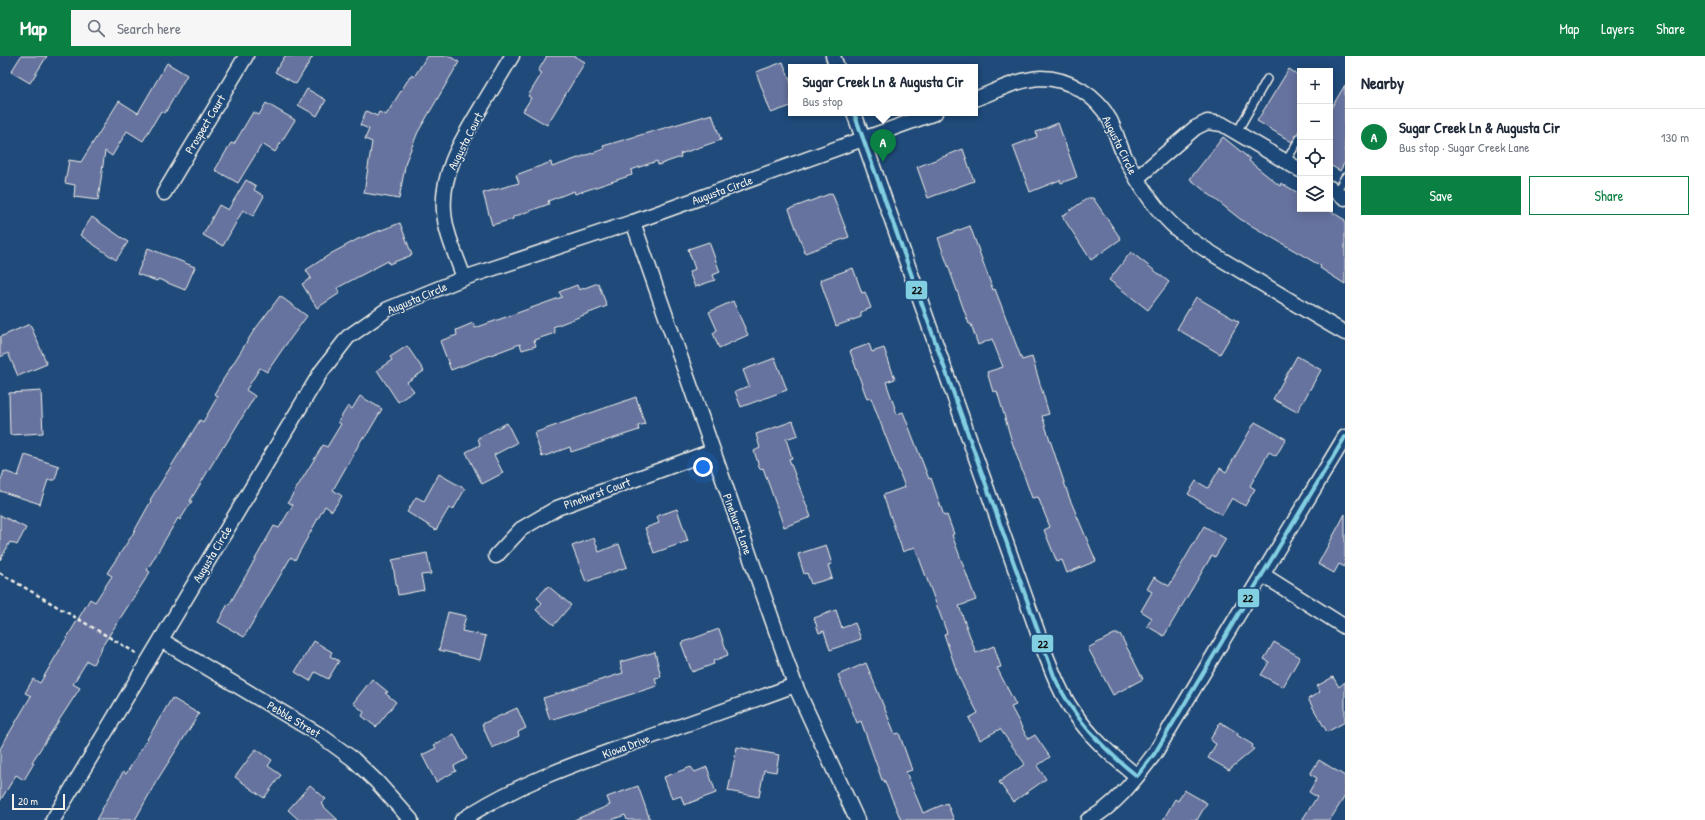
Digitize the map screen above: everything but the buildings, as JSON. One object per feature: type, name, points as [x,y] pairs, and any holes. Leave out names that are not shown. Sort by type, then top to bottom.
[{"type":"street","name":"Prospect Court","points":[[164,192],[246,56]]},
{"type":"street","name":"Augusta Court","points":[[464,278],[447,226],[444,211],[444,188],[450,165],[512,56]]},
{"type":"street","name":"Augusta Circle","points":[[978,97],[1025,81],[1041,78],[1060,80],[1083,90],[1098,103],[1110,119],[1124,155],[1154,203],[1183,233],[1205,250],[1345,333]]},
{"type":"street","points":[[855,116],[1047,660],[1072,711],[1112,757],[1137,776]]},
{"type":"street","name":"Augusta Circle","points":[[53,820],[333,355],[348,337],[388,309],[464,278],[633,222],[927,116]]},
{"type":"street","points":[[1137,178],[1195,128],[1207,122],[1222,124],[1238,132],[1297,168]]},
{"type":"street","name":"Pinehurst Lane","points":[[633,222],[795,685],[857,820]]},
{"type":"street","points":[[1088,820],[1115,801],[1155,753],[1345,437]]},
{"type":"street","name":"Pinehurst Court","points":[[496,556],[521,529],[557,508],[712,451]]},
{"type":"street","points":[[1263,575],[1345,627]]},
{"type":"street","name":"Pebble Street","points":[[161,640],[320,735],[353,759],[377,782],[411,820]]},
{"type":"street","name":"Kiowa Drive","points":[[462,820],[480,808],[526,784],[573,764],[795,685]]},
{"type":"lane","points":[[1238,132],[1267,79]]},
{"type":"lane","points":[[1286,161],[1299,140]]},
{"type":"lane","points":[[1337,193],[1345,177]]},
{"type":"path","points":[[0,573],[149,660]]},
{"type":"transit line","name":"22","points":[[855,116],[1054,676],[1079,719],[1100,743],[1137,776],[1155,753],[1345,437]]},
{"type":"place","name":"Sugar Creek Ln & Augusta Cir","points":[[883,162]]}]
